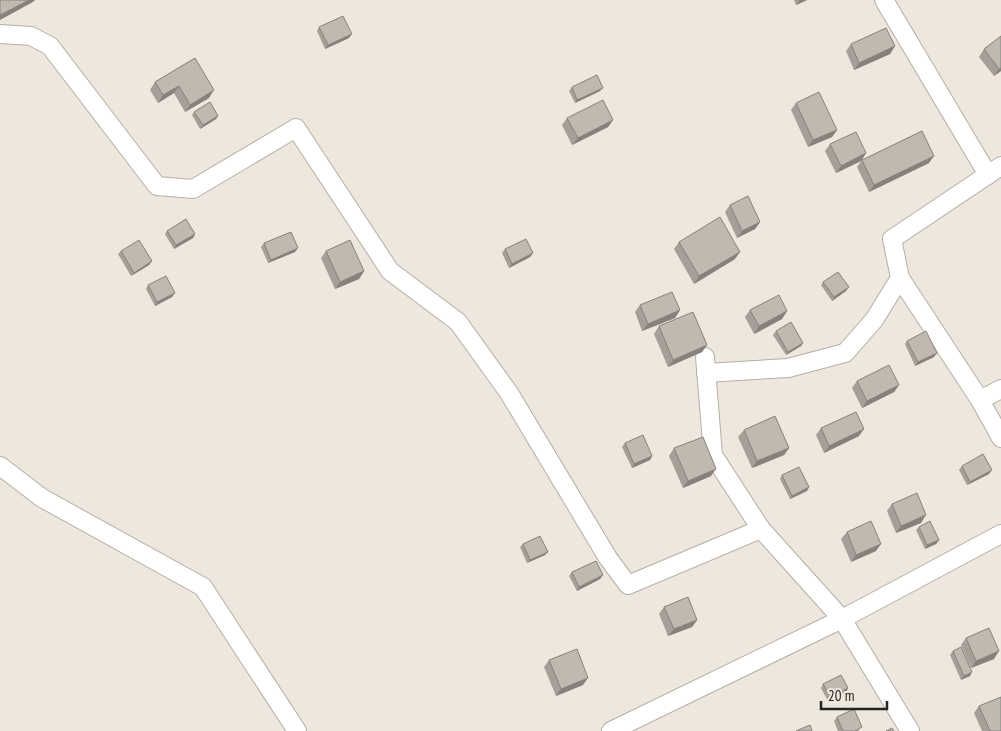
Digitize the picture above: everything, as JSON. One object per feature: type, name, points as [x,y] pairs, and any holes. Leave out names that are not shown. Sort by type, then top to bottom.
[{"type":"street","points":[[884,0],[994,170],[892,238],[900,278],[980,400],[1001,438]]},
{"type":"street","points":[[0,34],[31,36],[50,46],[157,186],[193,188],[296,128],[390,271],[458,322],[510,393],[608,558],[628,585],[761,529]]},
{"type":"street","points":[[900,278],[874,320],[845,353],[788,368],[705,365],[713,454],[761,529],[842,619],[910,731]]},
{"type":"street","points":[[980,400],[1001,389]]},
{"type":"street","points":[[0,466],[42,498],[203,587],[297,731]]},
{"type":"street","points":[[611,731],[842,619],[1001,534]]},
{"type":"building","points":[[0,0],[29,0],[0,15]]},
{"type":"building","points":[[343,16],[352,34],[328,45],[319,27]]},
{"type":"building","points":[[886,28],[895,46],[859,63],[851,44]]},
{"type":"building","points":[[1001,36],[1001,68],[999,69],[984,49]]},
{"type":"building","points":[[195,58],[214,90],[190,105],[179,86],[163,95],[155,82]]},
{"type":"building","points":[[597,75],[603,88],[577,100],[572,87]]},
{"type":"building","points":[[819,92],[837,130],[813,140],[796,103]]},
{"type":"building","points":[[603,100],[613,120],[578,138],[567,118]]},
{"type":"building","points":[[210,102],[218,116],[203,125],[194,112]]},
{"type":"building","points":[[922,131],[934,156],[874,185],[862,160]]},
{"type":"building","points":[[856,132],[866,153],[841,166],[830,144]]},
{"type":"building","points":[[748,196],[760,222],[742,231],[730,205]]},
{"type":"building","points":[[720,217],[740,252],[699,276],[679,242]]},
{"type":"building","points":[[186,219],[195,234],[176,245],[167,231]]},
{"type":"building","points":[[291,232],[298,248],[271,260],[264,243]]},
{"type":"building","points":[[526,239],[533,253],[512,264],[505,249]]},
{"type":"building","points":[[139,240],[152,261],[134,273],[121,251]]},
{"type":"building","points":[[350,240],[364,271],[340,282],[326,251]]},
{"type":"building","points":[[838,272],[849,287],[834,297],[823,282]]},
{"type":"building","points":[[166,276],[175,293],[157,302],[148,285]]},
{"type":"building","points":[[672,292],[680,310],[648,324],[640,305]]},
{"type":"building","points":[[779,295],[787,311],[759,326],[750,310]]},
{"type":"building","points":[[693,312],[707,345],[673,360],[659,326]]},
{"type":"building","points":[[791,322],[803,343],[788,352],[776,331]]},
{"type":"building","points":[[926,331],[937,353],[918,362],[907,341]]},
{"type":"building","points":[[889,365],[899,385],[867,401],[857,381]]},
{"type":"building","points":[[856,412],[864,429],[829,446],[821,428]]},
{"type":"building","points":[[775,416],[789,448],[757,461],[744,430]]},
{"type":"building","points":[[643,435],[652,456],[634,464],[625,443]]},
{"type":"building","points":[[703,437],[716,469],[688,481],[674,448]]},
{"type":"building","points":[[983,454],[992,470],[970,482],[962,466]]},
{"type":"building","points":[[799,467],[809,487],[792,496],[782,475]]},
{"type":"building","points":[[917,493],[926,515],[901,526],[892,504]]},
{"type":"building","points":[[871,521],[881,544],[856,555],[847,532]]},
{"type":"building","points":[[930,521],[939,540],[927,545],[919,527]]},
{"type":"building","points":[[540,536],[548,552],[530,560],[523,544]]},
{"type":"building","points":[[596,561],[603,575],[579,587],[572,572]]},
{"type":"building","points":[[688,597],[697,620],[674,629],[664,607]]},
{"type":"building","points":[[989,628],[999,651],[976,661],[966,638]]},
{"type":"building","points":[[961,647],[972,672],[964,676],[953,651]]},
{"type":"building","points":[[577,649],[588,678],[561,689],[549,660]]},
{"type":"building","points":[[841,675],[848,688],[831,697],[823,684]]},
{"type":"building","points":[[1001,697],[1001,731],[990,731],[979,706]]},
{"type":"building","points":[[854,709],[862,727],[855,731],[843,731],[837,717]]},
{"type":"building","points":[[810,725],[812,731],[796,731]]}]
